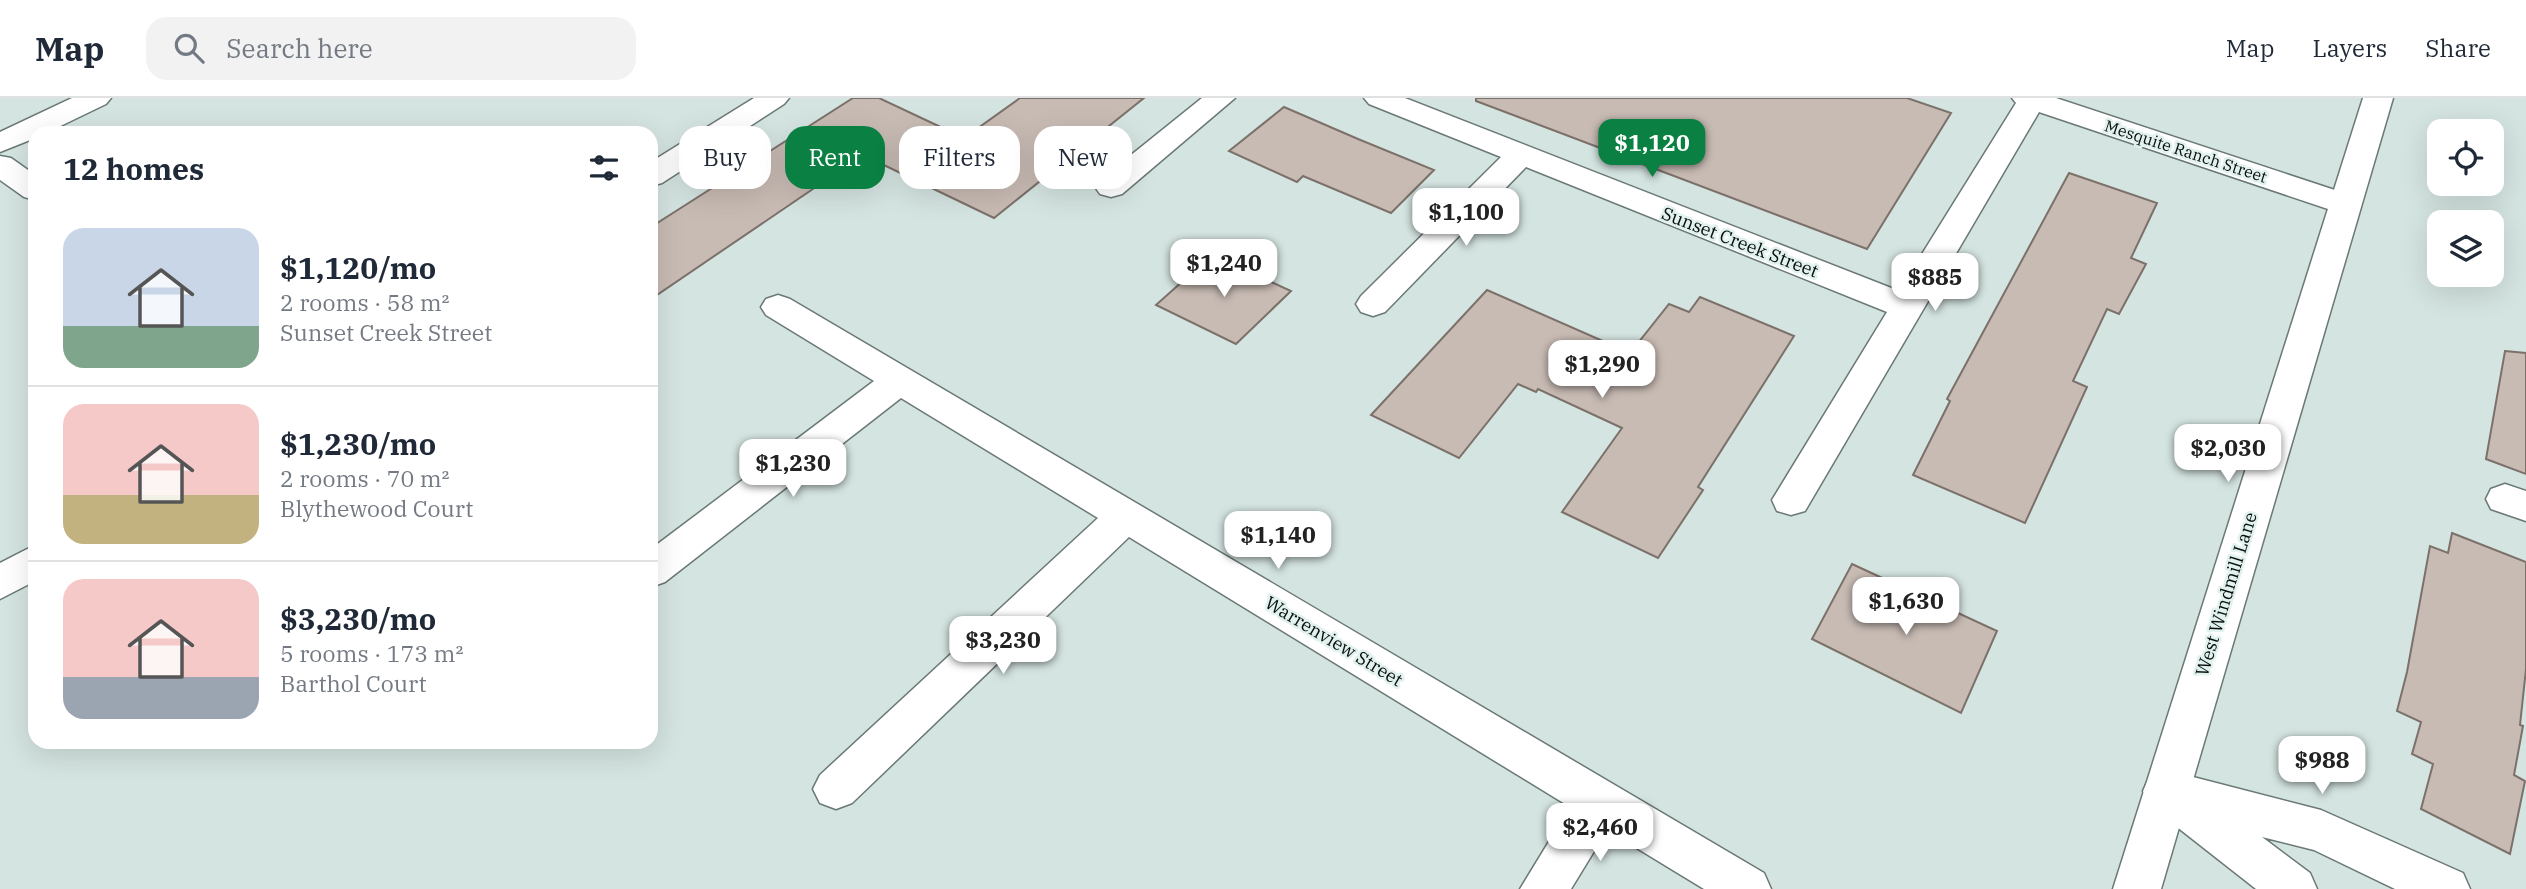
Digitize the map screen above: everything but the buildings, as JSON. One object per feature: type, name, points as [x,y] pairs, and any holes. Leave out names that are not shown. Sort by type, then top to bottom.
[{"type":"street","points":[[36,126],[96,98]]},
{"type":"street","points":[[658,172],[774,98]]},
{"type":"street","points":[[1132,170],[1220,98]]},
{"type":"street","name":"Sunset Creek Street","points":[[1379,98],[1907,307]]},
{"type":"street","points":[[1791,500],[2031,98]]},
{"type":"street","name":"Mesquite Ranch Street","points":[[2031,98],[2345,204]]},
{"type":"street","name":"West Windmill Lane","points":[[2137,889],[2378,98]]},
{"type":"street","points":[[0,143],[28,130]]},
{"type":"street","points":[[1373,304],[1521,155]]},
{"type":"street","points":[[0,165],[28,185]]},
{"type":"street","name":"Warrenview Street","points":[[778,307],[1747,889]]},
{"type":"street","points":[[658,566],[900,380]]},
{"type":"street","points":[[836,789],[1126,516]]},
{"type":"street","points":[[0,583],[28,565]]},
{"type":"street","points":[[2166,792],[2293,889]]},
{"type":"street","points":[[2166,792],[2321,831],[2446,889]]},
{"type":"street","points":[[1544,889],[1600,801]]}]
